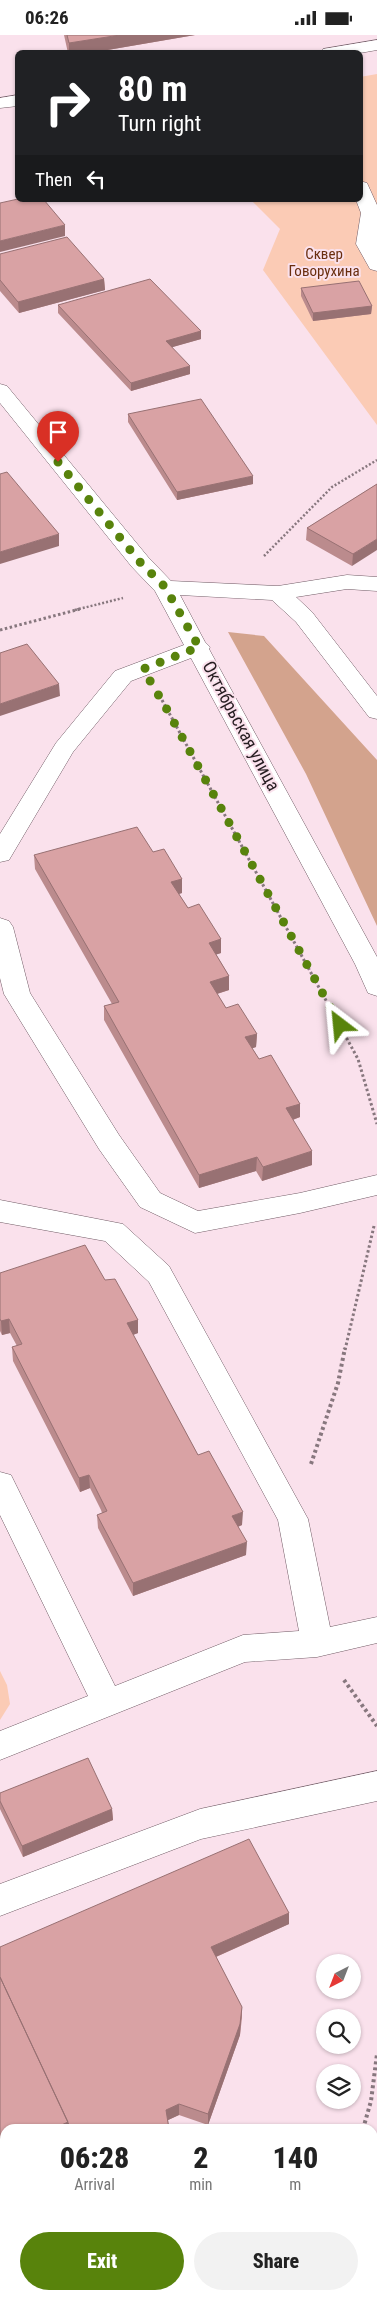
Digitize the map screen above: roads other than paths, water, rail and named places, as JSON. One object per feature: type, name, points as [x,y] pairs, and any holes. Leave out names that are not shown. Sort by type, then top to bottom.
[{"type":"street","points":[[347,50],[377,45]]},
{"type":"street","points":[[0,103],[15,100]]},
{"type":"street","points":[[363,194],[371,213],[366,244],[377,265]]},
{"type":"street","name":"Октябрьская улица","points":[[0,390],[140,562],[165,587],[368,964],[377,987]]},
{"type":"street","points":[[165,587],[278,593],[347,583],[377,584]]},
{"type":"street","points":[[278,593],[304,617],[377,712]]},
{"type":"street","points":[[0,854],[64,747],[123,676],[199,647]]},
{"type":"street","points":[[0,927],[17,994],[109,1142],[150,1200],[195,1222],[300,1203],[377,1185]]},
{"type":"street","points":[[0,1211],[113,1232],[159,1274],[293,1519],[317,1643]]},
{"type":"street","points":[[0,1484],[107,1701]]},
{"type":"street","points":[[0,1745],[107,1701],[243,1649],[317,1643],[377,1629]]},
{"type":"street","points":[[0,1900],[200,1824],[377,1786]]},
{"type":"park label","name":"Сквер Говорухина","points":[[324,262]]}]
